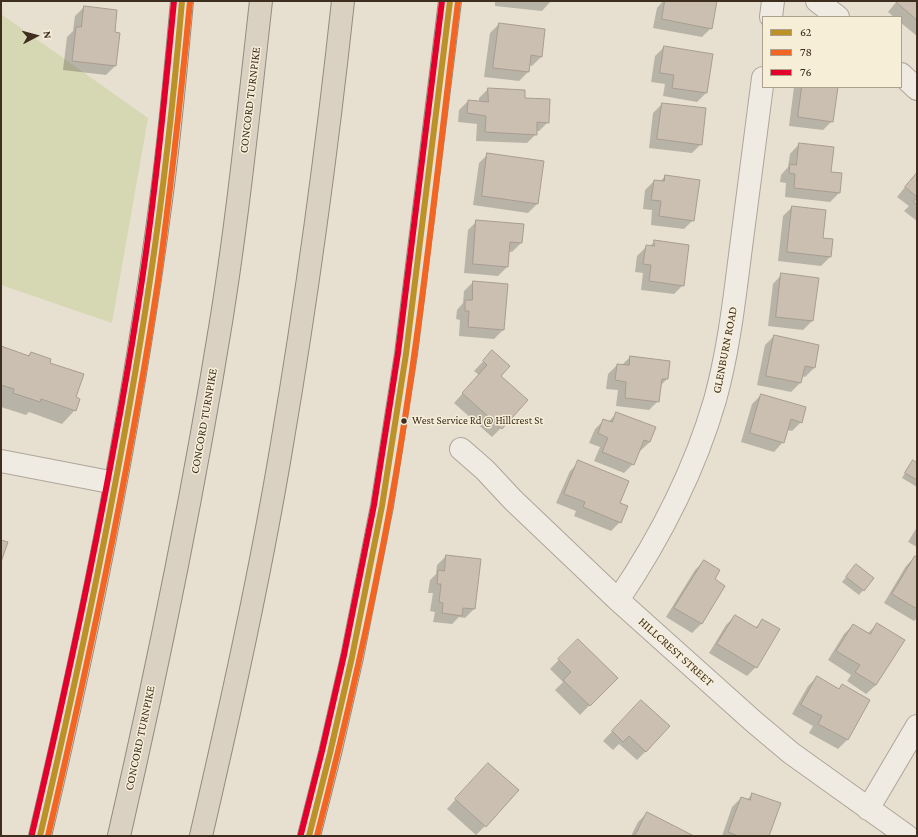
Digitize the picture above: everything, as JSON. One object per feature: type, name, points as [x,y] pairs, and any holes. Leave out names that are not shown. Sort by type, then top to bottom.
[{"type":"highway","name":"CONCORD TURNPIKE","points":[[119,836],[173,587],[204,423],[237,210],[261,1]]},
{"type":"highway","points":[[201,836],[245,639],[282,446],[314,242],[343,1]]},
{"type":"main road","points":[[40,836],[87,631],[140,340],[168,147],[182,1]]},
{"type":"main road","points":[[309,836],[352,657],[383,499],[406,354],[450,1]]},
{"type":"street","points":[[771,16],[773,1]]},
{"type":"street","points":[[817,1],[837,16]]},
{"type":"street","points":[[902,75],[917,89]]},
{"type":"street","name":"GLENBURN ROAD","points":[[618,600],[646,558],[677,500],[699,448],[715,399],[726,352],[735,293],[762,86]]},
{"type":"street","name":"HILLCREST STREET","points":[[461,449],[485,470],[513,500],[618,600],[772,738],[907,836]]},
{"type":"street","points":[[1,461],[115,483]]},
{"type":"street","points":[[868,809],[917,726]]},
{"type":"green space","points":[[1,14],[148,118],[112,323],[1,285]]},
{"type":"building","points":[[665,1],[717,1],[712,29],[662,19]]},
{"type":"building","points":[[917,1],[917,20],[896,2]]},
{"type":"building","points":[[84,6],[117,10],[115,32],[120,33],[116,66],[72,61],[76,27],[81,27]]},
{"type":"building","points":[[499,23],[545,29],[542,57],[531,55],[529,72],[493,68]]},
{"type":"building","points":[[664,46],[713,54],[707,93],[672,88],[674,75],[660,73]]},
{"type":"building","points":[[488,88],[525,90],[525,98],[550,99],[549,123],[537,122],[537,135],[485,132],[486,116],[467,113],[468,100],[488,102]]},
{"type":"building","points":[[802,88],[838,88],[833,122],[798,117]]},
{"type":"building","points":[[662,103],[706,108],[702,145],[657,139]]},
{"type":"building","points":[[799,143],[834,147],[831,172],[842,173],[840,193],[794,188],[795,174],[789,173],[790,164],[796,165]]},
{"type":"building","points":[[487,153],[544,161],[538,204],[482,196]]},
{"type":"building","points":[[917,173],[917,197],[905,187]]},
{"type":"building","points":[[665,175],[700,180],[694,221],[659,216],[661,201],[651,200],[654,180],[664,181]]},
{"type":"building","points":[[917,197],[917,205],[913,202]]},
{"type":"building","points":[[792,206],[826,210],[823,238],[833,239],[831,257],[787,252]]},
{"type":"building","points":[[476,220],[524,224],[522,243],[510,242],[508,267],[473,264]]},
{"type":"building","points":[[654,240],[689,245],[684,286],[649,281],[651,265],[643,264],[646,245],[654,246]]},
{"type":"building","points":[[781,273],[819,278],[813,321],[776,317]]},
{"type":"building","points":[[473,281],[508,284],[504,330],[468,327],[469,311],[465,311],[465,300],[472,300]]},
{"type":"building","points":[[774,335],[819,345],[815,368],[805,366],[801,383],[766,376]]},
{"type":"building","points":[[1,346],[29,356],[31,352],[51,359],[50,363],[84,374],[76,397],[80,399],[76,411],[41,399],[40,402],[13,393],[14,389],[1,385]]},
{"type":"building","points":[[492,350],[510,366],[501,376],[528,400],[502,429],[462,393],[487,365],[483,361]]},
{"type":"building","points":[[630,356],[670,361],[668,379],[662,379],[659,402],[625,398],[626,382],[615,380],[617,364],[629,365]]},
{"type":"building","points":[[761,394],[806,407],[802,423],[791,419],[784,443],[750,433]]},
{"type":"building","points":[[616,412],[656,427],[650,442],[644,440],[634,465],[602,452],[608,438],[598,433],[603,419],[612,422]]},
{"type":"building","points":[[578,460],[629,481],[620,503],[628,506],[621,523],[583,507],[585,502],[564,494]]},
{"type":"building","points":[[913,460],[917,463],[917,480],[905,473]]},
{"type":"building","points":[[1,540],[8,542],[1,562]]},
{"type":"building","points":[[446,555],[481,559],[475,609],[463,608],[462,616],[442,613],[443,603],[439,602],[441,584],[437,584],[438,570],[444,571]]},
{"type":"building","points":[[915,556],[917,557],[917,609],[892,594]]},
{"type":"building","points":[[704,560],[720,570],[715,579],[725,586],[702,624],[674,608]]},
{"type":"building","points":[[856,564],[874,578],[864,591],[846,577]]},
{"type":"building","points":[[735,615],[757,628],[762,619],[780,629],[757,668],[717,644]]},
{"type":"building","points":[[877,623],[905,640],[876,685],[855,672],[860,665],[836,651],[853,624],[870,634]]},
{"type":"building","points":[[578,639],[618,678],[590,706],[563,680],[571,672],[558,659]]},
{"type":"building","points":[[817,676],[839,689],[842,684],[870,700],[848,740],[818,724],[822,716],[801,705]]},
{"type":"building","points":[[641,700],[670,726],[646,752],[629,736],[623,742],[612,731]]},
{"type":"building","points":[[488,763],[519,790],[486,827],[455,799]]},
{"type":"building","points":[[752,793],[781,803],[769,836],[738,836],[728,832],[741,797],[750,800]]},
{"type":"building","points":[[647,812],[694,836],[635,836]]},
{"type":"transit line","name":"76","points":[[32,834],[93,558],[131,350],[152,210],[174,1]]},
{"type":"transit line","name":"62","points":[[40,836],[101,559],[139,350],[164,175],[182,1]]},
{"type":"transit line","name":"76","points":[[301,834],[344,655],[374,505],[398,353],[442,1]]},
{"type":"transit line","name":"62","points":[[309,836],[352,657],[382,506],[406,354],[450,1]]},
{"type":"transit line","name":"78","points":[[48,836],[109,560],[147,351],[167,211],[190,2]]},
{"type":"transit line","name":"78","points":[[317,836],[365,631],[401,445],[419,319],[458,2]]},
{"type":"place","name":"West Service Rd @ Hillcrest St","points":[[404,421]]}]
